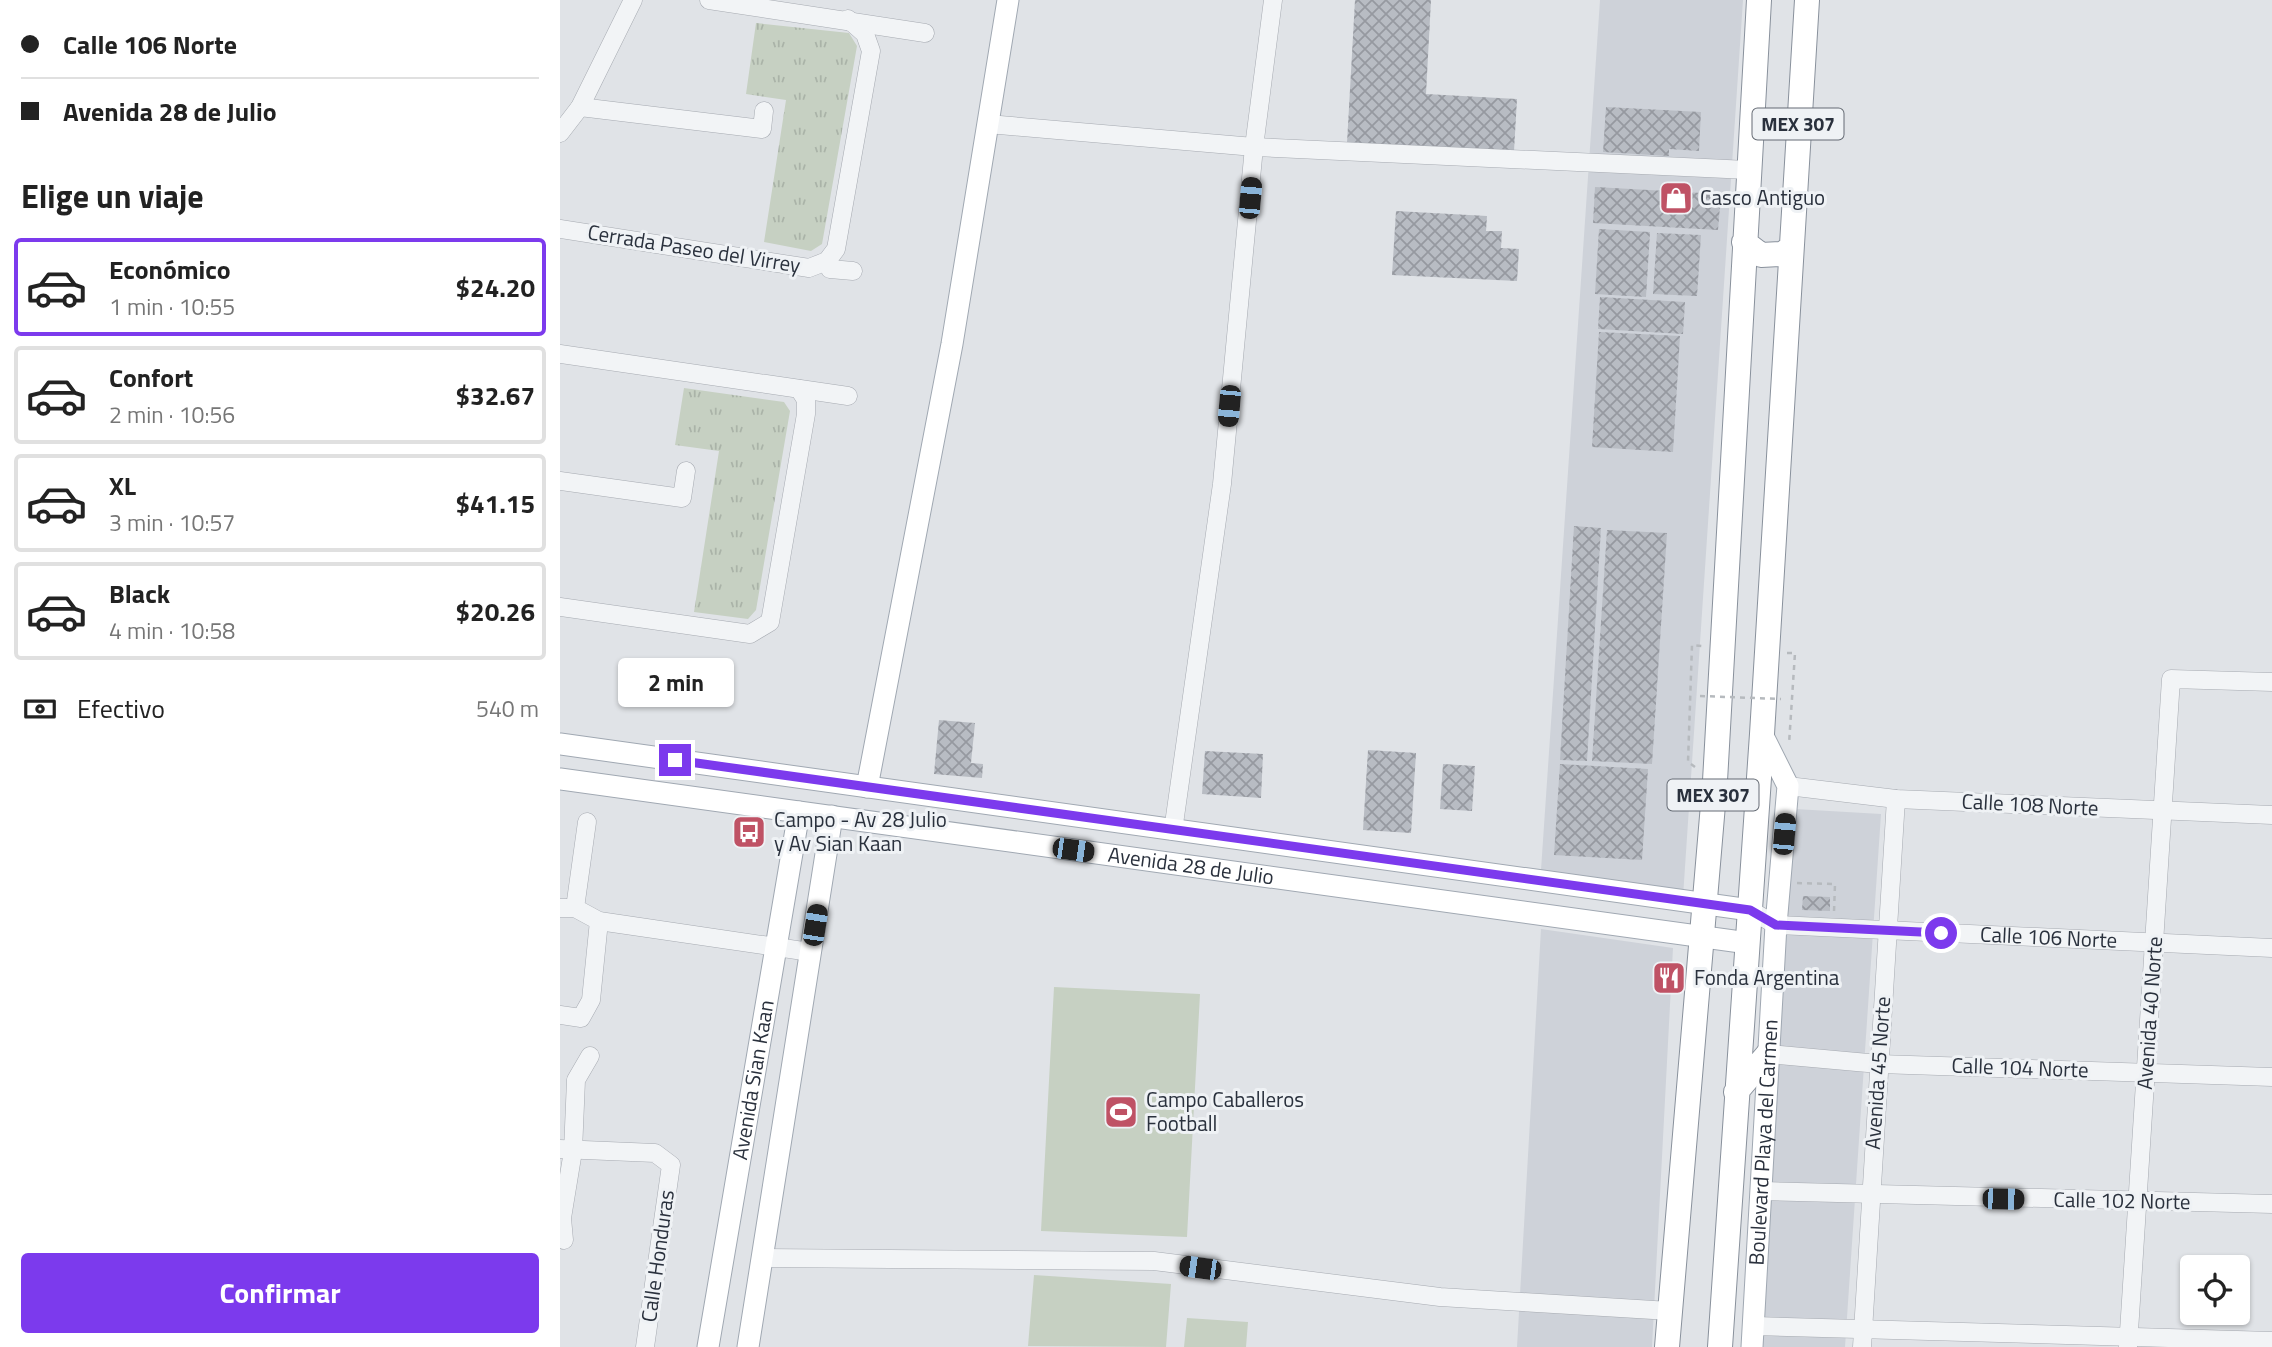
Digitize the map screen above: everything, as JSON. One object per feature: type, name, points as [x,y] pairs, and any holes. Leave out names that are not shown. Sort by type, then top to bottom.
[{"type":"highway","name":"MEX 307","points":[[1667,1347],[1702,905],[1715,781],[1759,0]]},
{"type":"highway","name":"MEX 307","points":[[1720,1347],[1735,1092],[1762,734],[1807,0]]},
{"type":"highway","points":[[1744,242],[1761,255],[1782,254],[1791,248]]},
{"type":"highway","points":[[1735,1092],[1768,1054]]},
{"type":"main road","points":[[867,787],[950,357],[1008,0]]},
{"type":"main road","name":"Boulevard Playa del Carmen","points":[[1753,1336],[1776,925],[1788,786],[1762,734]]},
{"type":"main road","points":[[565,779],[561,759],[567,745]]},
{"type":"main road","name":"Avenida 28 de Julio","points":[[567,745],[1702,905]]},
{"type":"main road","name":"Avenida 28 de Julio","points":[[565,779],[1700,939],[1748,943]]},
{"type":"main road","name":"Avenida Sian Kaan","points":[[708,1347],[799,812]]},
{"type":"main road","points":[[1046,846],[1057,831],[1055,819],[1050,813]]},
{"type":"main road","name":"Avenida Sian Kaan","points":[[748,1347],[832,816]]},
{"type":"main road","name":"Calle 106 Norte","points":[[1702,905],[1750,910]]},
{"type":"street","points":[[560,133],[580,107],[633,0]]},
{"type":"street","points":[[709,0],[848,19],[925,33]]},
{"type":"street","points":[[1173,831],[1222,484],[1254,147],[1273,0]]},
{"type":"street","name":"Cerrada Paseo del Virrey","points":[[560,229],[809,268],[827,261],[836,248],[871,51],[865,34],[848,19]]},
{"type":"street","points":[[580,107],[762,129],[764,111]]},
{"type":"street","points":[[988,124],[1254,147],[1748,170]]},
{"type":"street","name":"Cerrada Paseo del Virrey","points":[[827,261],[830,269],[853,271]]},
{"type":"street","points":[[560,354],[848,396]]},
{"type":"street","points":[[560,607],[750,634],[769,622],[806,414],[806,400],[799,389]]},
{"type":"street","points":[[560,481],[682,498],[686,471]]},
{"type":"street","name":"Avenida 40 Norte","points":[[2128,1342],[2156,943],[2171,678],[2272,682]]},
{"type":"street","name":"Calle 108 Norte","points":[[1788,786],[1896,799],[2272,816]]},
{"type":"street","name":"Avenida 45 Norte","points":[[1862,1347],[1896,799]]},
{"type":"street","points":[[587,822],[568,908],[600,921],[810,952]]},
{"type":"street","name":"Calle 106 Norte","points":[[1750,910],[1776,925],[2272,948]]},
{"type":"street","points":[[560,1015],[581,1018],[591,1000],[600,921]]},
{"type":"street","points":[[1748,943],[1776,925]]},
{"type":"street","name":"Calle 104 Norte","points":[[1768,1054],[1879,1064],[2272,1077]]},
{"type":"street","points":[[564,1240],[561,1217],[568,1079],[590,1056]]},
{"type":"street","name":"Calle Honduras","points":[[566,1150],[655,1153],[671,1165],[645,1347]]},
{"type":"street","name":"Calle 102 Norte","points":[[1763,1191],[2272,1204]]},
{"type":"street","points":[[763,1258],[1154,1261],[1440,1297],[1670,1311]]},
{"type":"street","points":[[1753,1336],[1864,1328],[2128,1342],[2272,1341]]},
{"type":"path","points":[[1702,658],[1702,645],[1692,645],[1688,762],[1715,781]]},
{"type":"path","points":[[1779,766],[1788,748],[1795,653],[1785,653],[1784,664]]},
{"type":"path","points":[[1700,696],[1782,699],[1782,687]]},
{"type":"path","points":[[1780,881],[1835,884],[1833,927]]},
{"type":"shaded area","points":[[1600,0],[1743,0],[1683,897],[1541,870]]},
{"type":"shaded area","points":[[1795,809],[1881,814],[1845,1347],[1758,1347]]},
{"type":"shaded area","points":[[1541,929],[1673,948],[1652,1347],[1517,1347]]},
{"type":"green space","points":[[756,23],[849,33],[857,46],[822,244],[811,251],[764,242],[786,100],[746,94]]},
{"type":"green space","points":[[684,388],[784,402],[790,411],[756,610],[748,619],[694,612],[719,451],[675,445]]},
{"type":"green space","name":"Campo Caballeros Football","points":[[1054,987],[1200,994],[1187,1237],[1041,1231]]},
{"type":"green space","points":[[1034,1275],[1171,1284],[1166,1347],[1028,1346]]},
{"type":"green space","points":[[1187,1318],[1248,1322],[1246,1347],[1184,1347]]},
{"type":"building","points":[[1355,0],[1431,0],[1426,94],[1517,99],[1514,151],[1347,143]]},
{"type":"building","points":[[1606,107],[1701,112],[1699,151],[1669,149],[1669,156],[1603,152]]},
{"type":"building","points":[[1595,187],[1721,194],[1718,230],[1593,223]]},
{"type":"building","points":[[1396,211],[1487,216],[1486,231],[1502,231],[1501,248],[1519,249],[1517,281],[1392,275]]},
{"type":"building","points":[[1599,229],[1650,232],[1646,297],[1595,294]]},
{"type":"building","points":[[1657,233],[1701,235],[1697,296],[1653,294]]},
{"type":"building","points":[[1600,297],[1685,302],[1683,334],[1598,329]]},
{"type":"building","points":[[1599,332],[1680,336],[1673,452],[1592,447]]},
{"type":"building","points":[[1574,526],[1601,528],[1587,761],[1560,760]]},
{"type":"building","points":[[1607,530],[1667,533],[1652,764],[1592,761]]},
{"type":"building","points":[[939,720],[975,723],[971,763],[983,764],[982,778],[934,774]]},
{"type":"building","points":[[1368,750],[1416,753],[1411,833],[1363,830]]},
{"type":"building","points":[[1205,751],[1263,754],[1261,798],[1202,794]]},
{"type":"building","points":[[1443,764],[1475,766],[1472,811],[1440,809]]},
{"type":"building","points":[[1560,764],[1648,769],[1642,860],[1554,855]]},
{"type":"building","points":[[1803,896],[1830,897],[1830,911],[1802,910]]},
{"type":"place","name":"Casco Antiguo","points":[[1676,198]]},
{"type":"place","name":"Campo - Av 28 Julio y Av Sian Kaan","points":[[749,832]]},
{"type":"place","name":"Fonda Argentina","points":[[1669,978]]},
{"type":"place","name":"Campo Caballeros Football","points":[[1121,1112]]},
{"type":"route","points":[[675,760],[1750,910],[1776,925],[1941,933]]}]
